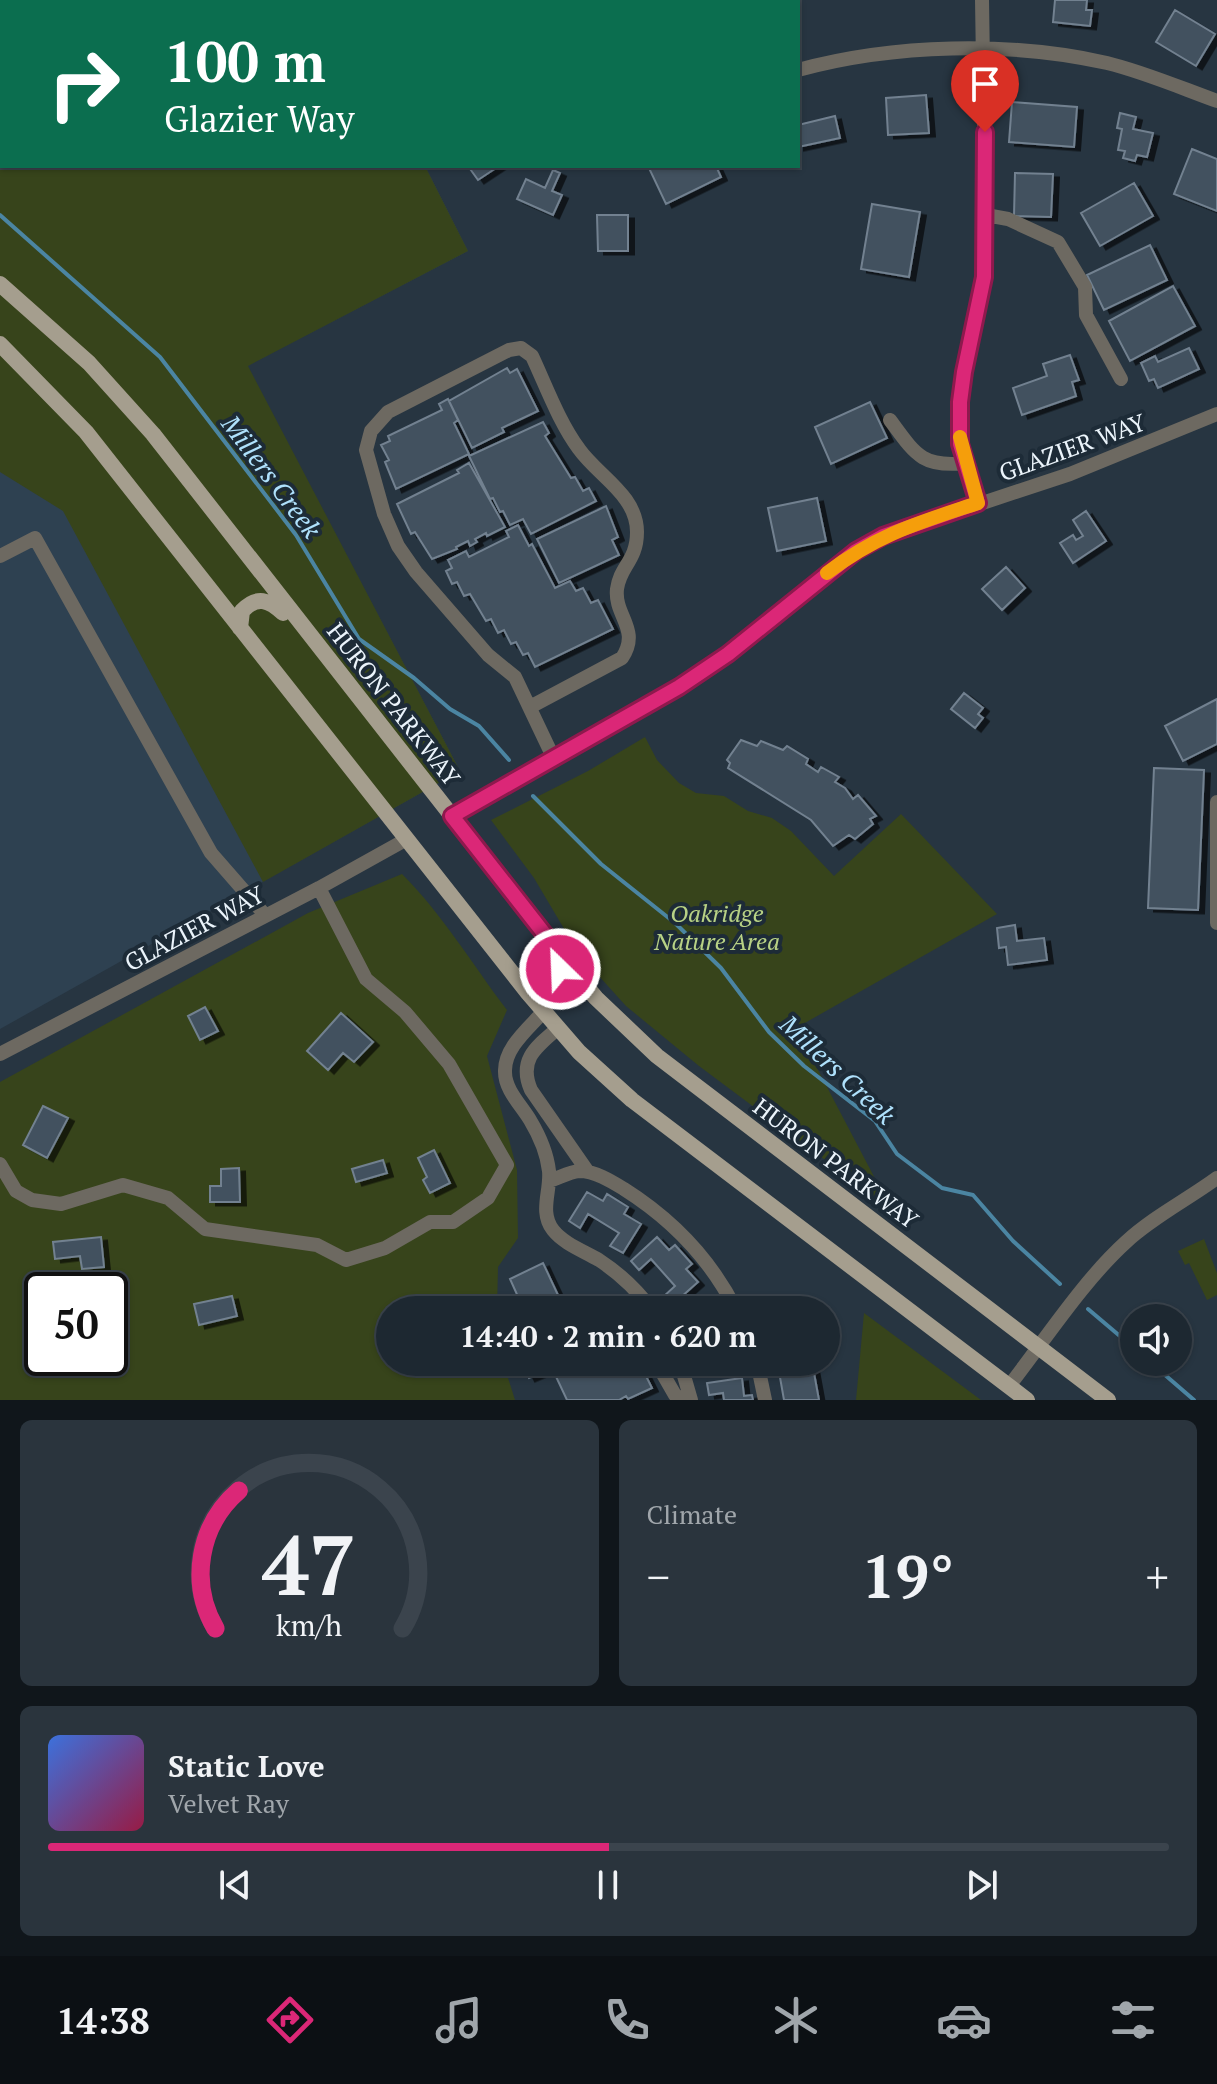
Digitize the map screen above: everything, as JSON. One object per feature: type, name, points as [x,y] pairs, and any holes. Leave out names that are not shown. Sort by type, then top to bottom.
[{"type":"main road","name":"HURON PARKWAY","points":[[0,284],[60,335],[153,434],[596,998],[657,1056],[1108,1400]]},
{"type":"main road","points":[[0,344],[86,432],[557,1029],[632,1100],[1027,1400]]},
{"type":"main road","points":[[240,628],[241,615],[247,606],[257,600],[268,600],[314,641]]},
{"type":"main road","points":[[513,974],[537,984],[551,980],[560,969],[557,950]]},
{"type":"street","points":[[978,503],[960,444],[960,402],[984,277],[986,215],[982,0]]},
{"type":"street","points":[[800,69],[834,60],[893,53],[983,49],[1048,52],[1110,63],[1217,101]]},
{"type":"street","points":[[986,215],[1008,219],[1058,242],[1085,287],[1086,315],[1121,379]]},
{"type":"street","points":[[530,707],[622,658],[627,650],[631,638],[617,591],[622,573],[635,554],[637,528],[630,506],[606,475],[580,451],[532,356],[521,348],[509,350],[388,412],[371,431],[366,450],[384,514],[398,546],[416,572],[488,655],[515,677],[554,759]]},
{"type":"street","name":"GLAZIER WAY","points":[[452,816],[679,687],[728,654],[856,551],[896,531],[1084,469],[1217,414]]},
{"type":"street","points":[[890,420],[922,459],[935,465],[966,463]]},
{"type":"street","points":[[0,556],[35,538],[211,853],[265,915]]},
{"type":"street","points":[[1217,802],[1217,923]]},
{"type":"street","name":"GLAZIER WAY","points":[[0,1054],[407,839]]},
{"type":"street","points":[[0,1164],[16,1191],[32,1200],[61,1204],[123,1185],[168,1198],[205,1229],[317,1245],[346,1260],[385,1248],[430,1222],[453,1222],[488,1198],[507,1165],[449,1064],[405,1012],[366,979],[319,888]]},
{"type":"street","points":[[543,1012],[515,1044],[506,1058],[504,1072],[512,1093],[544,1148],[549,1181],[545,1208],[547,1220],[553,1230],[600,1261],[636,1296]]},
{"type":"street","points":[[557,1029],[530,1055],[526,1078],[531,1090],[588,1172]]},
{"type":"street","points":[[549,1181],[572,1172],[588,1172],[617,1184],[650,1205],[679,1230],[712,1267],[728,1296]]},
{"type":"street","points":[[1009,1386],[1123,1244],[1152,1220],[1217,1178]]},
{"type":"street","points":[[664,1376],[675,1395],[683,1400]]},
{"type":"street","points":[[684,1376],[691,1400]]},
{"type":"street","points":[[760,1376],[765,1400]]},
{"type":"shaded area","points":[[0,168],[426,168],[468,251],[247,366],[460,771],[0,1029]]},
{"type":"green space","points":[[0,168],[426,168],[468,251],[248,366],[460,771],[263,882],[63,511],[0,472]]},
{"type":"green space","name":"Oakridge Nature Area","points":[[645,737],[657,760],[679,783],[696,793],[724,796],[748,811],[772,818],[791,831],[834,876],[901,814],[997,914],[796,1028],[891,1209],[699,1066],[626,1006],[579,954],[534,878],[491,820],[588,771]]},
{"type":"green space","points":[[402,874],[444,923],[507,1010],[487,1056],[517,1170],[518,1238],[498,1267],[497,1296],[376,1296],[376,1376],[507,1376],[515,1400],[0,1400],[0,1082],[308,913]]},
{"type":"green space","points":[[1204,1239],[1217,1273],[1217,1295],[1207,1300],[1189,1263],[1185,1265],[1178,1251]]},
{"type":"green space","points":[[864,1313],[981,1400],[856,1400]]},
{"type":"building","points":[[1055,0],[1087,0],[1086,10],[1092,10],[1090,26],[1053,22]]},
{"type":"building","points":[[1175,10],[1215,34],[1196,66],[1156,42]]},
{"type":"building","points":[[926,95],[929,133],[888,135],[886,98]]},
{"type":"building","points":[[1012,102],[1077,107],[1074,147],[1009,142]]},
{"type":"building","points":[[1120,113],[1136,117],[1133,129],[1153,133],[1147,157],[1137,155],[1135,161],[1123,158],[1125,151],[1118,150],[1122,129],[1117,128]]},
{"type":"building","points":[[835,116],[840,138],[800,147],[800,125]]},
{"type":"building","points":[[1192,149],[1217,159],[1217,211],[1174,194]]},
{"type":"building","points":[[469,168],[496,168],[478,180]]},
{"type":"building","points":[[649,168],[717,168],[721,177],[666,204]]},
{"type":"building","points":[[553,170],[560,173],[552,191],[562,195],[553,215],[517,199],[526,179],[545,188]]},
{"type":"building","points":[[1015,173],[1053,174],[1051,217],[1014,216]]},
{"type":"building","points":[[1134,183],[1153,216],[1100,246],[1081,213]]},
{"type":"building","points":[[872,204],[920,212],[909,277],[861,269]]},
{"type":"building","points":[[597,215],[628,215],[628,251],[598,251]]},
{"type":"building","points":[[1150,245],[1167,280],[1104,310],[1087,275]]},
{"type":"building","points":[[1173,286],[1195,326],[1130,361],[1109,321]]},
{"type":"building","points":[[1189,348],[1199,369],[1158,388],[1154,379],[1149,381],[1141,363],[1155,356],[1158,362]]},
{"type":"building","points":[[1070,355],[1079,380],[1072,382],[1076,396],[1022,415],[1013,388],[1047,376],[1043,364]]},
{"type":"building","points":[[507,368],[510,373],[517,369],[538,411],[502,428],[504,432],[472,448],[449,401]]},
{"type":"building","points":[[448,399],[458,420],[454,423],[469,454],[396,489],[385,462],[389,460],[381,445],[390,441],[388,436],[442,410],[439,404]]},
{"type":"building","points":[[870,402],[887,438],[831,464],[815,427]]},
{"type":"building","points":[[543,422],[549,433],[545,436],[571,478],[575,477],[583,491],[589,488],[596,501],[531,534],[523,519],[510,525],[493,498],[490,499],[469,456]]},
{"type":"building","points":[[469,463],[505,527],[487,536],[486,533],[470,546],[468,541],[432,559],[415,532],[411,534],[397,504],[459,473],[457,470]]},
{"type":"building","points":[[817,498],[826,541],[777,551],[768,508]]},
{"type":"building","points":[[606,506],[618,537],[612,540],[619,555],[559,583],[537,539]]},
{"type":"building","points":[[1086,511],[1106,541],[1073,563],[1060,543],[1073,535],[1076,540],[1083,536],[1073,520]]},
{"type":"building","points":[[518,525],[529,546],[532,544],[555,588],[570,581],[576,591],[583,588],[591,603],[598,600],[613,629],[535,667],[528,653],[523,655],[516,642],[511,644],[504,630],[498,633],[491,619],[486,621],[470,594],[464,596],[457,582],[452,584],[446,571],[452,568],[448,560],[466,551],[469,557],[509,537],[506,531]]},
{"type":"building","points":[[1006,567],[1025,588],[1002,610],[982,589]]},
{"type":"building","points":[[964,693],[983,708],[978,714],[983,718],[975,728],[951,709]]},
{"type":"building","points":[[1217,699],[1217,744],[1183,761],[1165,726]]},
{"type":"building","points":[[741,740],[757,746],[761,741],[783,750],[787,746],[808,759],[806,764],[818,772],[821,767],[839,777],[835,782],[845,788],[853,799],[858,795],[876,816],[870,819],[873,824],[855,839],[849,835],[833,846],[811,820],[728,768],[730,763],[727,760]]},
{"type":"building","points":[[1154,768],[1204,770],[1198,910],[1148,908]]},
{"type":"building","points":[[1015,925],[1017,941],[1044,938],[1047,960],[1008,965],[1006,947],[999,948],[997,928]]},
{"type":"building","points":[[205,1007],[218,1031],[200,1040],[188,1016]]},
{"type":"building","points":[[341,1013],[373,1042],[354,1062],[343,1053],[328,1070],[307,1051]]},
{"type":"building","points":[[43,1106],[68,1118],[47,1158],[23,1145]]},
{"type":"building","points":[[434,1150],[450,1183],[430,1193],[423,1180],[427,1177],[418,1158]]},
{"type":"building","points":[[383,1160],[387,1173],[356,1182],[352,1169]]},
{"type":"building","points":[[239,1168],[240,1202],[210,1202],[210,1186],[221,1186],[221,1169]]},
{"type":"building","points":[[587,1192],[603,1201],[607,1194],[628,1207],[624,1214],[641,1224],[623,1253],[610,1246],[619,1233],[588,1214],[580,1228],[569,1221]]},
{"type":"building","points":[[101,1237],[104,1267],[82,1269],[80,1256],[55,1259],[53,1242]]},
{"type":"building","points":[[657,1237],[669,1250],[675,1245],[692,1264],[686,1269],[698,1282],[682,1296],[664,1296],[675,1286],[651,1259],[639,1270],[631,1261]]},
{"type":"building","points":[[543,1263],[558,1296],[518,1296],[510,1279]]},
{"type":"building","points":[[232,1296],[237,1316],[199,1325],[194,1304]]},
{"type":"building","points":[[556,1376],[646,1376],[652,1388],[628,1399],[626,1396],[619,1400],[567,1400]]},
{"type":"building","points":[[780,1376],[815,1376],[819,1400],[784,1400]]},
{"type":"building","points":[[742,1378],[744,1396],[752,1395],[753,1400],[724,1400],[723,1393],[709,1395],[707,1383]]},
{"type":"waterway","name":"Millers Creek","points":[[0,215],[160,357],[296,535],[359,639],[414,678],[450,709],[479,726],[509,760]]},
{"type":"waterway","name":"Millers Creek","points":[[533,796],[601,864],[675,923],[721,968],[769,1032],[804,1066],[875,1121],[897,1154],[942,1188],[973,1195],[1013,1241],[1060,1284]]},
{"type":"waterway","name":"Millers Creek","points":[[1088,1309],[1120,1336]]},
{"type":"waterway","name":"Millers Creek","points":[[1166,1376],[1194,1400]]},
{"type":"slow traffic","points":[[827,573],[883,536],[978,503],[960,437]]},
{"type":"route","points":[[560,969],[557,950],[452,816],[679,687],[728,654],[856,551],[883,536],[978,503],[960,444],[960,402],[984,277],[985,132]]}]
